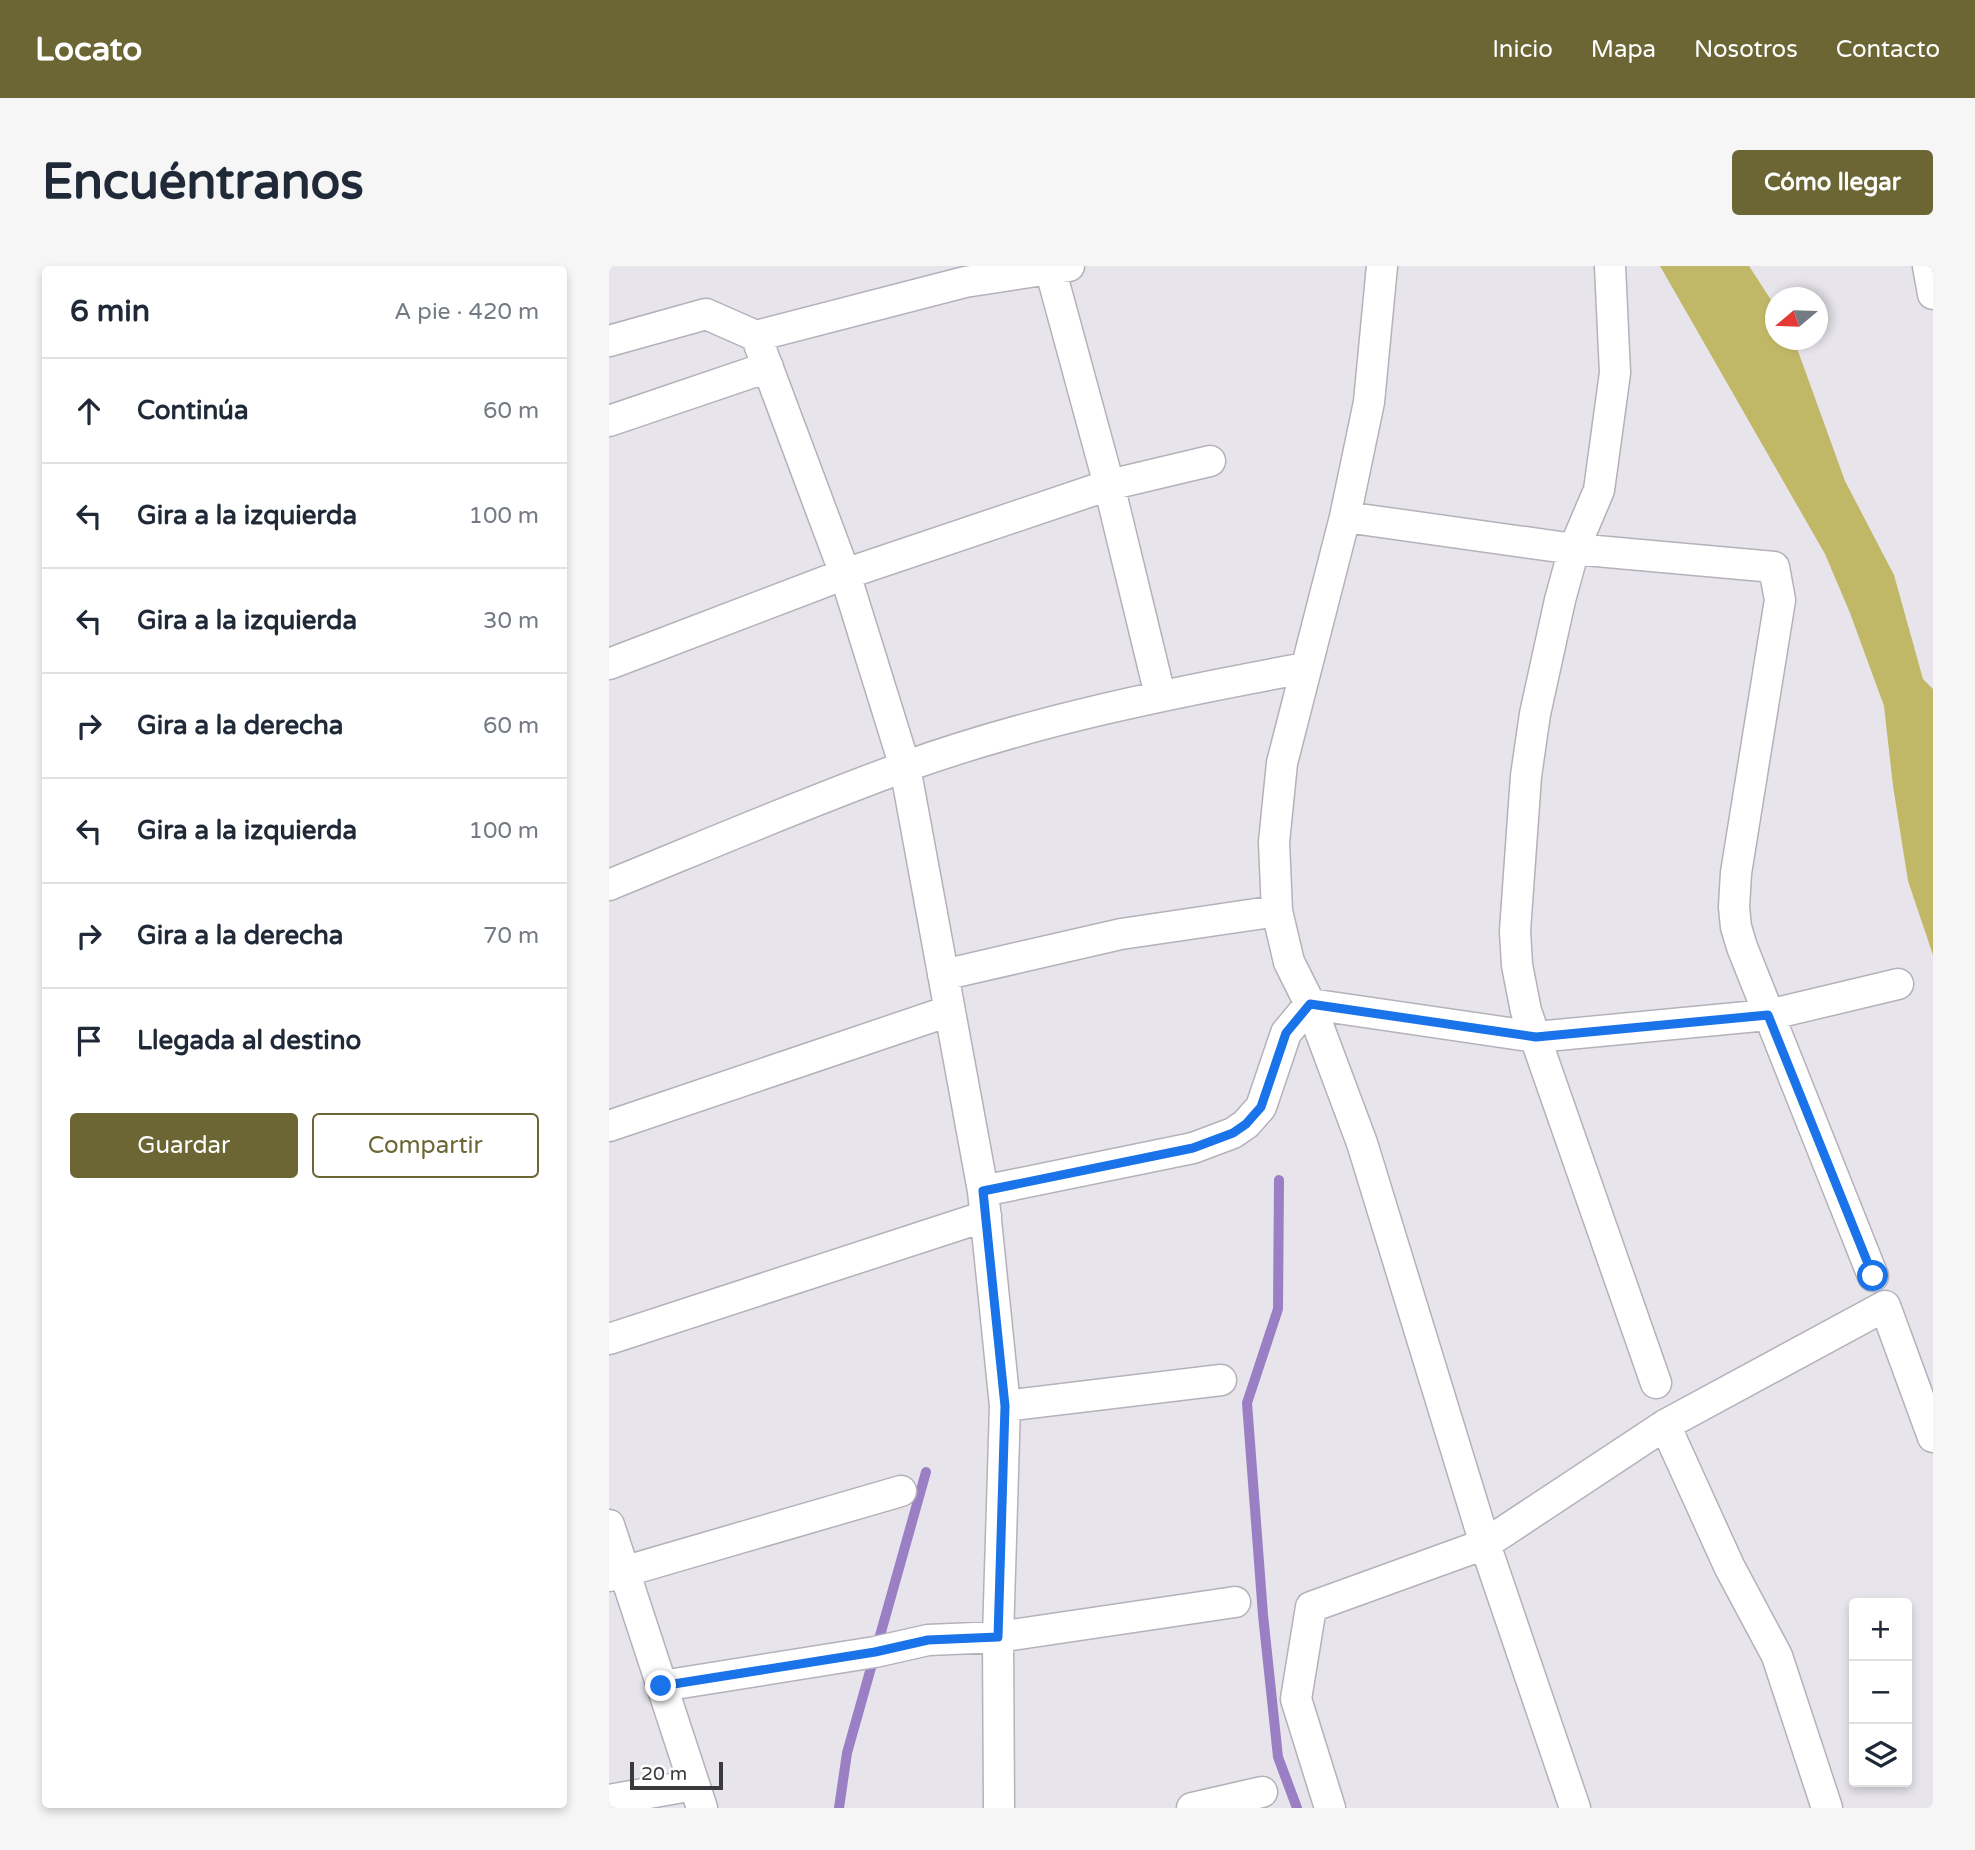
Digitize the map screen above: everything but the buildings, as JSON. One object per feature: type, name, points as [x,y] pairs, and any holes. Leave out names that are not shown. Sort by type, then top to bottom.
[{"type":"street","points":[[1382,266],[1369,401],[1345,517],[1283,763],[1274,842],[1277,911],[1289,962],[1310,1004],[1362,1143],[1485,1544],[1575,1808]]},
{"type":"street","points":[[1610,266],[1615,373],[1599,490],[1574,549],[1535,714],[1517,872],[1515,931],[1517,965],[1526,1011],[1656,1383]]},
{"type":"street","points":[[1929,266],[1933,294]]},
{"type":"street","points":[[609,341],[706,314],[756,336],[963,274],[1060,267],[1160,695]]},
{"type":"street","points":[[756,336],[845,574],[905,767],[984,1204],[1005,1406],[998,1637],[999,1808]]},
{"type":"street","points":[[609,421],[768,367]]},
{"type":"street","points":[[609,664],[845,574],[1109,485],[1210,461]]},
{"type":"street","points":[[1345,517],[1574,549],[1774,568],[1780,600],[1734,898],[1739,937],[1873,1276]]},
{"type":"street","points":[[609,885],[905,767],[1034,726],[1160,695],[1305,668]]},
{"type":"street","points":[[943,975],[1121,934],[1277,911]]},
{"type":"street","points":[[1310,1004],[1536,1037],[1768,1015],[1898,984]]},
{"type":"street","points":[[609,1339],[984,1204],[1193,1148],[1233,1133],[1246,1124],[1261,1107],[1286,1033],[1310,1004]]},
{"type":"street","points":[[609,1126],[949,1012]]},
{"type":"street","points":[[1330,1808],[1296,1699],[1311,1607],[1485,1544],[1665,1425],[1885,1306],[1933,1437]]},
{"type":"street","points":[[1005,1406],[1221,1380]]},
{"type":"street","points":[[1665,1425],[1729,1566],[1777,1656],[1827,1808]]},
{"type":"street","points":[[617,1574],[901,1491]]},
{"type":"street","points":[[609,1525],[617,1574],[661,1686],[698,1796],[609,1800]]},
{"type":"street","points":[[661,1686],[875,1652],[928,1640],[998,1637],[1235,1602]]},
{"type":"street","points":[[1192,1808],[1262,1792]]},
{"type":"shaded area","points":[[1660,266],[1749,266],[1765,291],[1765,350],[1798,350],[1845,481],[1894,575],[1923,679],[1933,689],[1933,955],[1908,881],[1884,706],[1825,554]]},
{"type":"waterway","points":[[1279,1180],[1278,1309],[1247,1403],[1263,1615],[1278,1757],[1297,1808]]},
{"type":"waterway","points":[[839,1808],[847,1753],[926,1472]]},
{"type":"route","points":[[661,1686],[875,1652],[928,1640],[998,1637],[1005,1406],[983,1191],[1193,1148],[1233,1133],[1246,1124],[1261,1107],[1286,1033],[1310,1004],[1536,1037],[1768,1015],[1873,1276]]}]
